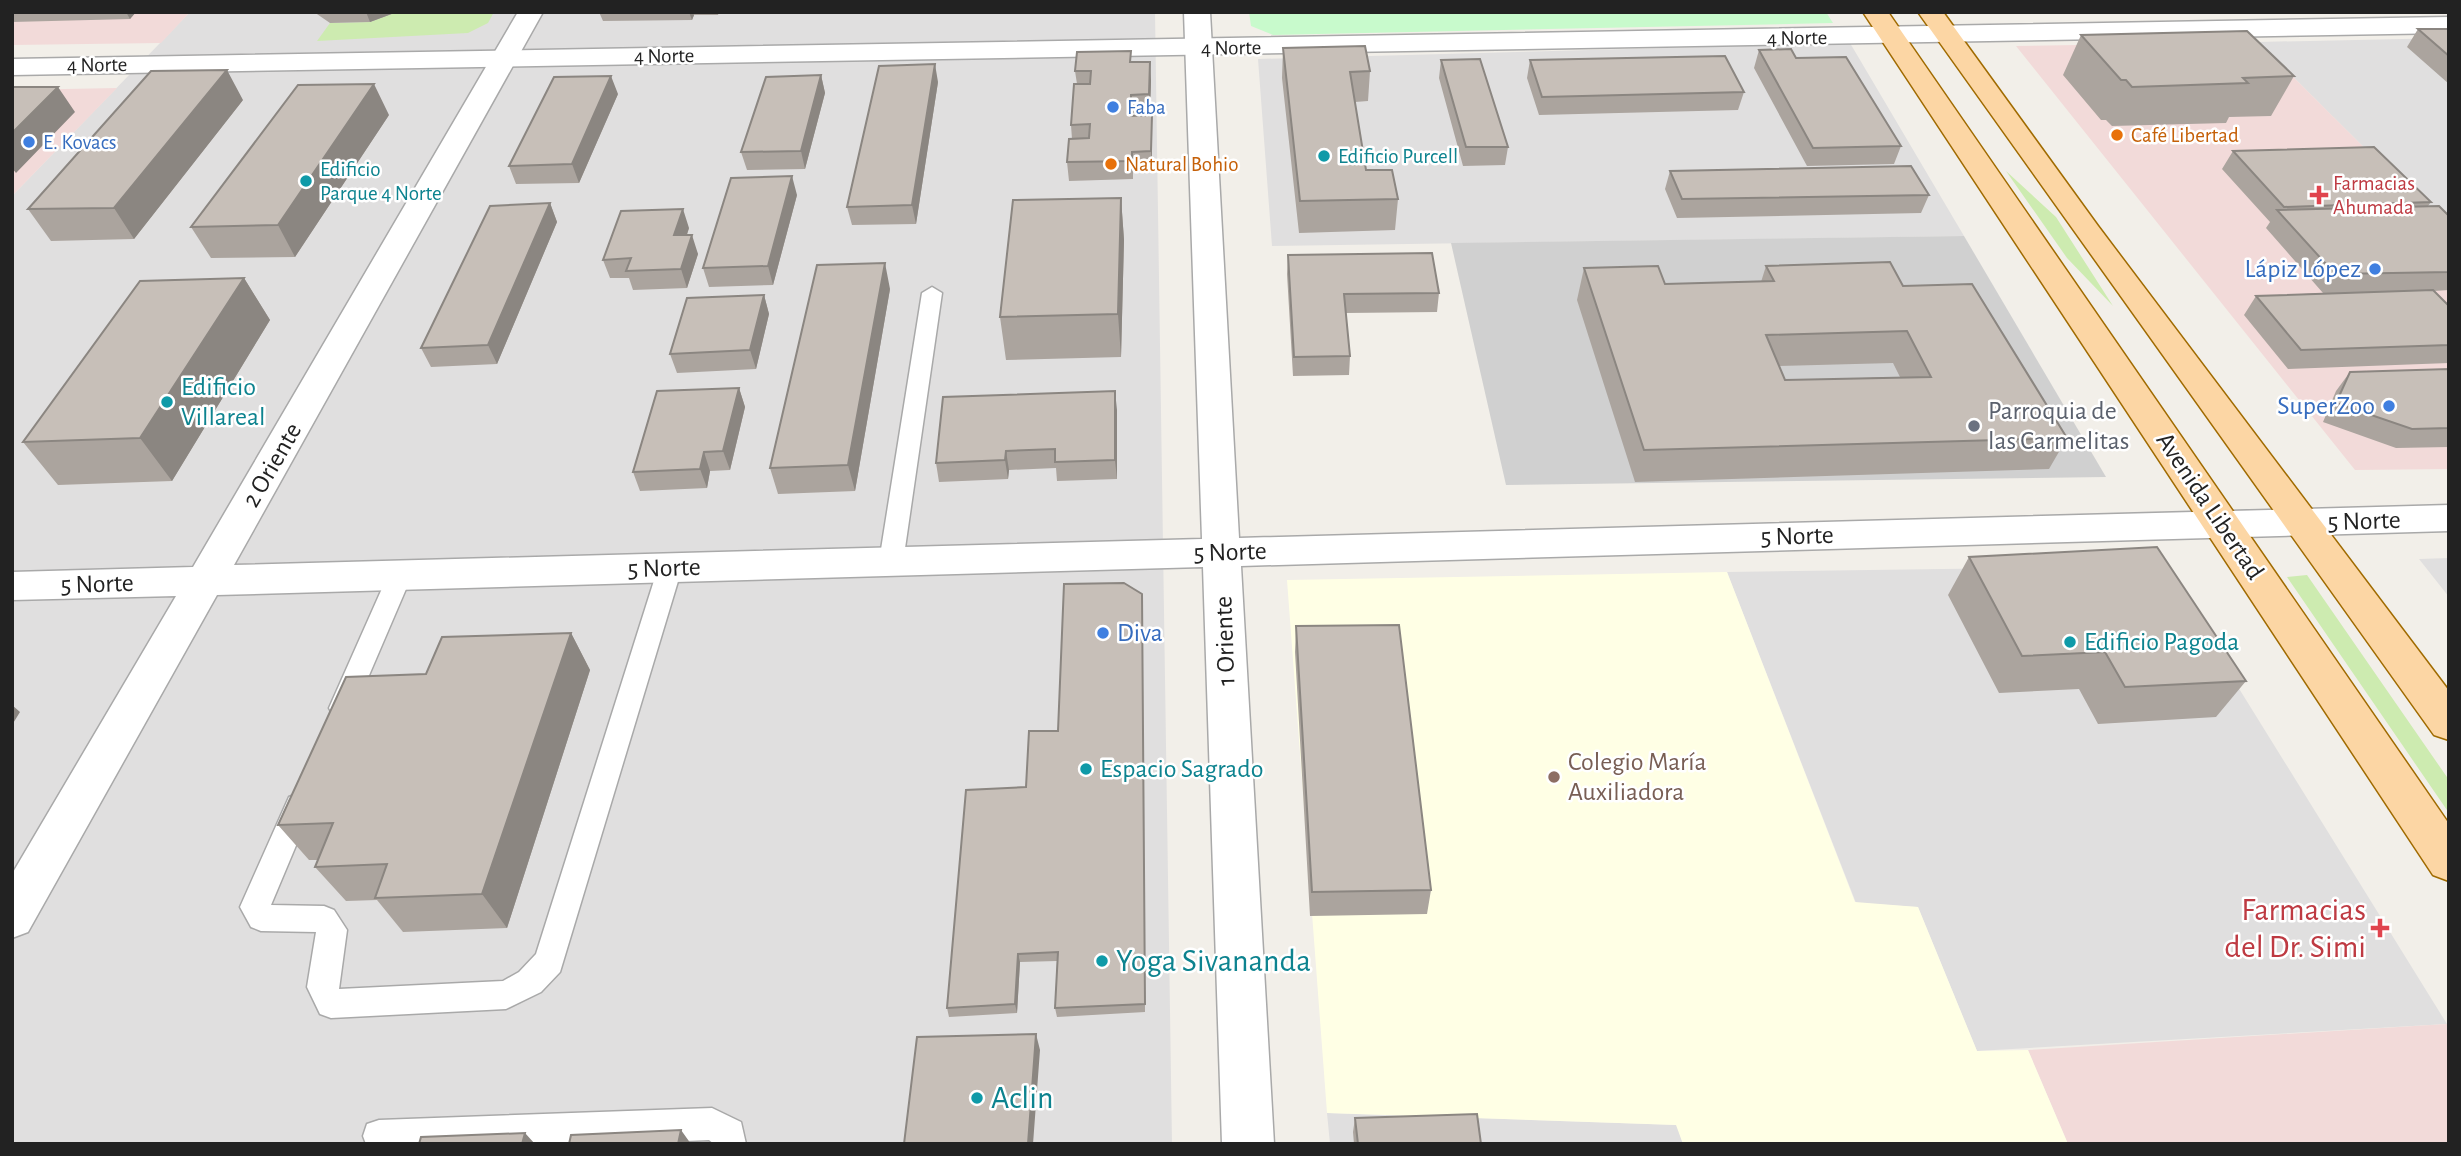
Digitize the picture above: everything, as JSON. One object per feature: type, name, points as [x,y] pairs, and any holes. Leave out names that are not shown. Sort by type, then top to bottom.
[{"type":"main road","name":"Avenida Libertad","points":[[1883,24],[2449,862]]},
{"type":"main road","points":[[1939,24],[2087,232],[2304,522],[2449,723]]},
{"type":"street","name":"2 Oriente","points":[[12,917],[531,12]]},
{"type":"street","name":"4 Norte","points":[[12,66],[505,59],[1198,30],[1883,24],[2449,25]]},
{"type":"street","name":"1 Oriente","points":[[1198,30],[1248,1144]]},
{"type":"street","name":"5 Norte","points":[[12,586],[2449,518]]},
{"type":"lane","points":[[891,562],[932,293]]},
{"type":"lane","points":[[310,780],[254,907],[261,918],[324,919],[332,930],[322,987],[331,1004],[506,995],[530,982],[550,962],[670,568]]},
{"type":"lane","points":[[333,729],[400,575]]},
{"type":"lane","points":[[379,1136],[712,1124],[729,1134],[730,1144]]},
{"type":"shaded area","points":[[12,12],[190,12],[161,43],[12,45]]},
{"type":"shaded area","points":[[190,12],[1155,12],[1172,1144],[12,1144],[12,196]]},
{"type":"shaded area","points":[[2449,38],[2449,232],[2258,42]]},
{"type":"shaded area","points":[[2258,42],[2449,232],[2449,469],[2355,470],[2016,46]]},
{"type":"shaded area","points":[[1850,43],[1964,236],[1272,246],[1258,59]]},
{"type":"shaded area","points":[[117,88],[12,196],[12,90]]},
{"type":"shaded area","points":[[1964,236],[2106,477],[1506,485],[1451,243]]},
{"type":"shaded area","points":[[2449,558],[2449,597],[2419,559]]},
{"type":"shaded area","points":[[2163,566],[2447,1024],[1977,1051],[1918,907],[1856,903],[1727,572]]},
{"type":"shaded area","name":"Colegio María Auxiliadora","points":[[1727,572],[1855,902],[1918,907],[1977,1051],[2028,1050],[2068,1144],[1683,1144],[1676,1125],[1327,1113],[1287,580]]},
{"type":"shaded area","points":[[2447,1024],[2449,1144],[2068,1144],[2028,1050]]},
{"type":"shaded area","points":[[1327,1113],[1677,1125],[1683,1144],[1330,1144]]},
{"type":"green space","points":[[397,12],[494,12],[488,23],[468,33],[317,41],[330,23],[370,22]]},
{"type":"green space","points":[[1249,12],[1826,12],[1833,23],[1273,35],[1251,26]]},
{"type":"green space","points":[[2006,171],[2056,217],[2113,306],[2067,258]]},
{"type":"green space","points":[[2307,575],[2449,780],[2449,813],[2287,577]]},
{"type":"building","points":[[2418,29],[2449,29],[2449,56]]},
{"type":"building","points":[[2247,31],[2294,76],[2243,78],[2248,83],[2132,87],[2126,80],[2121,80],[2081,35]]},
{"type":"building","name":"Edificio Purcell","points":[[1365,46],[1370,71],[1350,72],[1366,170],[1392,170],[1398,199],[1300,201],[1283,48]]},
{"type":"building","points":[[1791,49],[1796,58],[1846,57],[1901,146],[1813,148],[1759,50]]},
{"type":"building","points":[[1131,51],[1130,62],[1150,62],[1149,94],[1131,95],[1131,116],[1152,115],[1151,151],[1132,152],[1132,161],[1067,162],[1069,139],[1089,138],[1090,124],[1071,125],[1074,84],[1090,84],[1091,71],[1075,71],[1077,52]]},
{"type":"building","points":[[1725,56],[1744,92],[1542,97],[1530,60]]},
{"type":"building","points":[[1480,59],[1508,147],[1466,147],[1441,60]]},
{"type":"building","points":[[935,64],[912,205],[847,207],[879,66]]},
{"type":"building","points":[[227,70],[114,208],[28,209],[151,71]]},
{"type":"building","points":[[821,75],[801,151],[741,152],[766,77]]},
{"type":"building","points":[[611,76],[572,164],[509,166],[554,77]]},
{"type":"building","points":[[374,84],[278,225],[191,227],[298,85]]},
{"type":"building","points":[[12,87],[58,87],[12,133]]},
{"type":"building","points":[[2374,147],[2431,202],[2284,207],[2233,151]]},
{"type":"building","points":[[1911,166],[1929,195],[1682,199],[1670,171]]},
{"type":"building","points":[[792,176],[768,266],[703,268],[731,178]]},
{"type":"building","points":[[1121,198],[1118,314],[1000,317],[1013,200]]},
{"type":"building","points":[[550,203],[488,345],[421,348],[490,206]]},
{"type":"building","name":"Lápiz López","points":[[2439,206],[2449,216],[2449,272],[2335,274],[2277,210]]},
{"type":"building","points":[[683,209],[674,235],[692,235],[681,269],[626,271],[631,258],[603,260],[621,211]]},
{"type":"building","points":[[1432,253],[1439,293],[1344,294],[1350,356],[1294,357],[1288,255]]},
{"type":"building","points":[[1890,262],[1903,286],[1972,284],[2067,438],[1644,450],[1584,268],[1658,266],[1665,284],[1774,281],[1766,266]],"holes":[[[1907,331],[1931,377],[1785,380],[1766,335]]]},
{"type":"building","points":[[885,263],[848,465],[770,468],[817,265]]},
{"type":"building","points":[[244,278],[140,438],[23,442],[140,281]]},
{"type":"building","points":[[2433,290],[2449,306],[2449,345],[2301,350],[2256,296]]},
{"type":"building","points":[[764,295],[750,350],[670,354],[687,298]]},
{"type":"building","points":[[2449,369],[2449,428],[2412,429],[2336,403],[2350,372]]},
{"type":"building","points":[[739,388],[723,451],[704,452],[700,469],[633,472],[657,391]]},
{"type":"building","points":[[1115,391],[1115,460],[1055,462],[1055,449],[1006,451],[1005,460],[936,463],[943,397]]},
{"type":"building","points":[[2157,547],[2246,681],[2125,687],[2105,652],[2022,656],[1969,557]]},
{"type":"building","points":[[1124,583],[1142,594],[1145,1004],[1055,1008],[1058,952],[1018,954],[1015,1004],[947,1008],[966,790],[1026,787],[1029,731],[1058,731],[1064,584]]},
{"type":"building","points":[[1399,625],[1431,890],[1312,892],[1296,626]]},
{"type":"building","points":[[571,633],[482,894],[375,898],[387,864],[315,867],[333,823],[278,825],[346,677],[426,674],[442,637]]},
{"type":"building","name":"Aclin","points":[[1036,1034],[1028,1144],[904,1144],[917,1037]]},
{"type":"building","points":[[1477,1114],[1481,1144],[1358,1144],[1355,1118]]},
{"type":"building","points":[[681,1130],[678,1144],[569,1144],[571,1135]]},
{"type":"building","points":[[525,1133],[522,1144],[419,1144],[421,1137]]},
{"type":"place","name":"Faba","points":[[1113,107]]},
{"type":"place","name":"Café Libertad","points":[[2117,135]]},
{"type":"place","name":"E. Kovacs","points":[[29,142]]},
{"type":"place","name":"Edificio Purcell","points":[[1324,156]]},
{"type":"place","name":"Natural Bohio","points":[[1111,164]]},
{"type":"place","name":"Edificio Parque 4 Norte","points":[[306,181]]},
{"type":"place","name":"Farmacias Ahumada","points":[[2319,195]]},
{"type":"place","name":"Lápiz López","points":[[2375,269]]},
{"type":"place","name":"Edificio Villareal","points":[[167,402]]},
{"type":"place","name":"SuperZoo","points":[[2389,406]]},
{"type":"place","name":"Parroquia de las Carmelitas","points":[[1974,426]]},
{"type":"place","name":"Diva","points":[[1103,633]]},
{"type":"place","name":"Edificio Pagoda","points":[[2070,642]]},
{"type":"place","name":"Espacio Sagrado","points":[[1086,769]]},
{"type":"place","name":"Colegio María Auxiliadora","points":[[1554,777]]},
{"type":"place","name":"Farmacias del Dr. Simi","points":[[2380,928]]},
{"type":"place","name":"Yoga Sivananda","points":[[1102,961]]},
{"type":"place","name":"Aclin","points":[[977,1098]]}]
